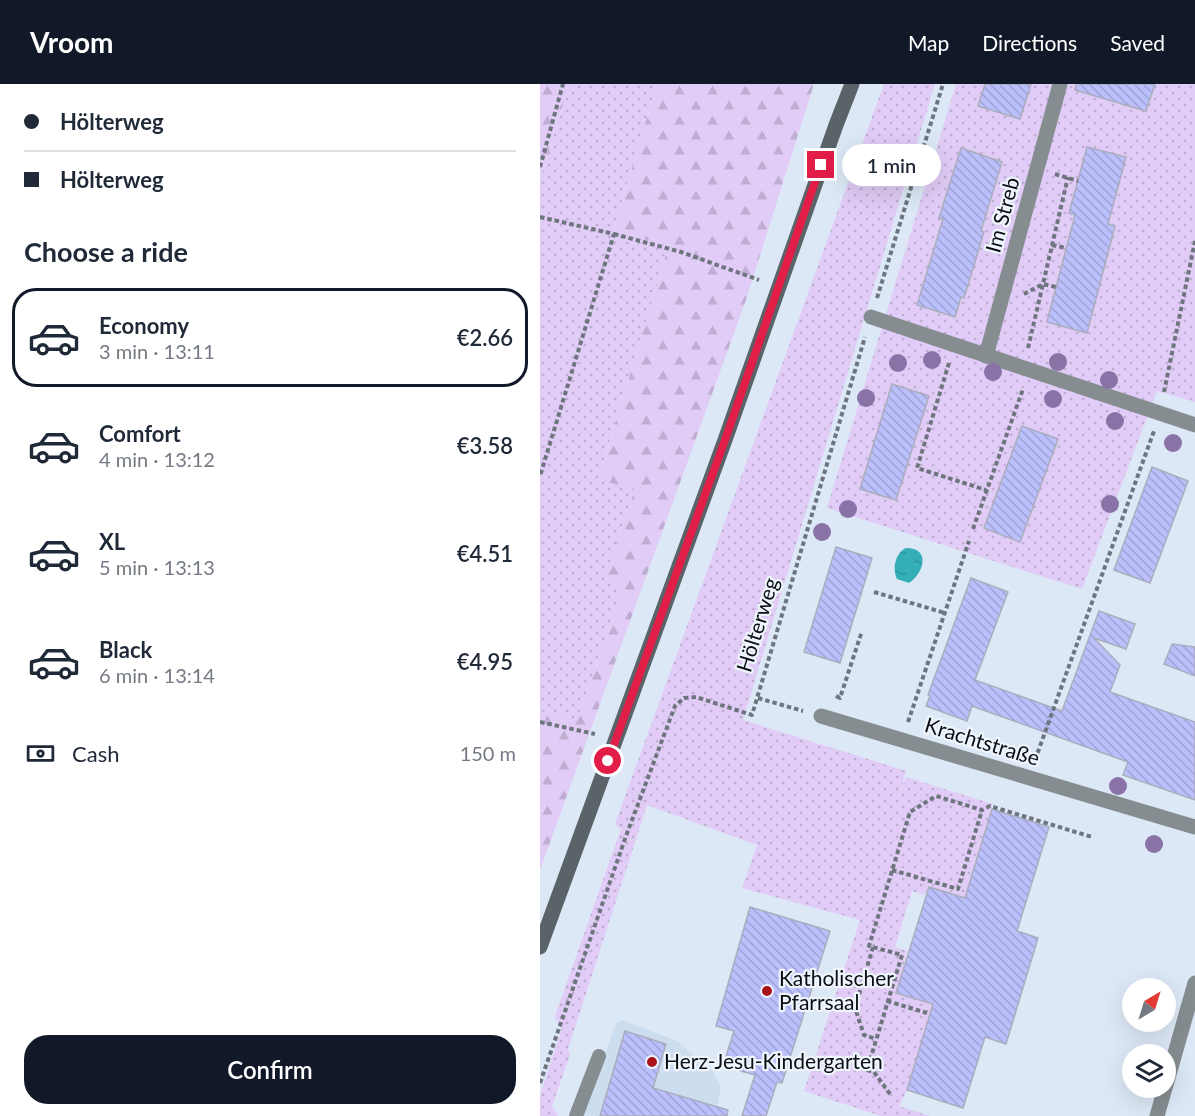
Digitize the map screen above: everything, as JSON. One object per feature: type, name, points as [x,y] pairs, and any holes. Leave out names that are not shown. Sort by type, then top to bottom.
[{"type":"main road","points":[[836,125],[843,84]]},
{"type":"main road","points":[[540,948],[852,84]]},
{"type":"street","name":"Im Streb","points":[[986,356],[1060,84]]},
{"type":"street","points":[[871,317],[1195,425]]},
{"type":"street","name":"Krachtstraße","points":[[821,716],[1195,827]]},
{"type":"street","points":[[1176,1048],[1195,982]]},
{"type":"street","points":[[1157,1116],[1162,1098]]},
{"type":"lane","points":[[576,1116],[599,1056]]},
{"type":"path","points":[[540,167],[563,84]]},
{"type":"path","name":"Hölterweg","points":[[540,1083],[626,836],[675,706],[684,698],[696,697],[752,715],[943,84]]},
{"type":"path","points":[[973,529],[1026,370],[1068,177]]},
{"type":"path","points":[[540,217],[681,252],[779,287]]},
{"type":"path","points":[[540,476],[614,234]]},
{"type":"path","points":[[1029,777],[1160,414],[1195,241]]},
{"type":"path","points":[[1052,245],[1066,248]]},
{"type":"path","points":[[954,345],[917,468],[986,490]]},
{"type":"path","points":[[902,740],[969,541]]},
{"type":"path","points":[[874,592],[945,613]]},
{"type":"path","points":[[831,694],[840,698],[862,631]]},
{"type":"path","points":[[758,698],[821,716]]},
{"type":"path","points":[[540,722],[616,739]]},
{"type":"path","points":[[890,1094],[874,1072],[867,1070],[902,955],[869,946],[910,812],[936,796],[982,810],[990,806],[1092,837]]},
{"type":"path","points":[[892,870],[958,889],[982,810]]},
{"type":"path","points":[[873,947],[855,1008],[864,1035],[876,1039]]},
{"type":"path","points":[[887,1001],[927,1013]]},
{"type":"shaded area","name":"Herz-Jesu-Kindergarten","points":[[622,1020],[677,1041],[713,1072],[721,1087],[716,1116],[583,1116],[616,1023]]},
{"type":"green space","points":[[540,84],[569,84],[540,181]]},
{"type":"green space","points":[[569,84],[657,84],[613,231],[669,245],[598,479],[635,489],[605,579],[614,582],[622,593],[577,720],[540,711],[540,181]]},
{"type":"green space","points":[[657,84],[814,84],[746,300],[540,870],[540,711],[577,720],[622,593],[614,582],[605,579],[635,489],[598,480],[669,245],[613,232]]},
{"type":"green space","points":[[884,84],[935,84],[743,720],[906,771],[899,796],[906,777],[993,804],[965,898],[929,887],[924,895],[912,891],[895,947],[907,951],[897,993],[933,1004],[907,1090],[899,1106],[930,1116],[881,1116],[804,1091],[860,920],[742,888],[757,845],[647,805],[568,1049],[570,1055],[552,1106],[558,1116],[540,1116],[540,1095],[562,1028],[555,1016],[621,829],[615,824]]},
{"type":"green space","points":[[956,84],[1195,84],[1195,402],[1157,391],[1082,589],[827,508]]},
{"type":"water","points":[[906,548],[914,549],[922,556],[921,568],[909,583],[897,579],[895,571],[897,557]]},
{"type":"building","points":[[985,84],[1031,84],[1020,119],[978,106]]},
{"type":"building","points":[[1076,84],[1155,84],[1146,111],[1075,90]]},
{"type":"building","points":[[1087,147],[1126,157],[1108,224],[1115,226],[1087,333],[1047,322],[1075,215],[1069,213]]},
{"type":"building","points":[[961,148],[1002,162],[964,298],[961,297],[955,317],[917,305],[943,219],[939,218]]},
{"type":"building","points":[[892,384],[929,396],[896,500],[860,489]]},
{"type":"building","points":[[1022,426],[1058,439],[1020,542],[984,528]]},
{"type":"building","points":[[1152,467],[1188,481],[1150,583],[1114,570]]},
{"type":"building","points":[[836,547],[872,558],[840,663],[804,652]]},
{"type":"building","points":[[971,578],[1008,592],[975,680],[1062,711],[1099,611],[1135,624],[1126,649],[1094,638],[1120,665],[1110,692],[1195,722],[1195,800],[1123,775],[1128,762],[972,706],[967,721],[926,706]]},
{"type":"building","points":[[1172,644],[1195,647],[1195,676],[1164,664]]},
{"type":"building","points":[[992,809],[1049,827],[1017,931],[1038,938],[1006,1044],[985,1037],[963,1108],[907,1090],[933,1004],[896,993],[929,887],[965,898]]},
{"type":"building","name":"Katholischer Pfarrsaal","points":[[750,907],[830,931],[782,1083],[777,1082],[766,1116],[742,1116],[755,1075],[723,1066],[734,1031],[716,1026]]},
{"type":"building","points":[[625,1031],[666,1044],[653,1088],[728,1110],[727,1116],[600,1116]]},
{"type":"place","name":"Katholischer Pfarrsaal","points":[[767,991]]},
{"type":"place","name":"Herz-Jesu-Kindergarten","points":[[652,1062]]},
{"type":"route","points":[[608,761],[725,440],[821,165]]}]
